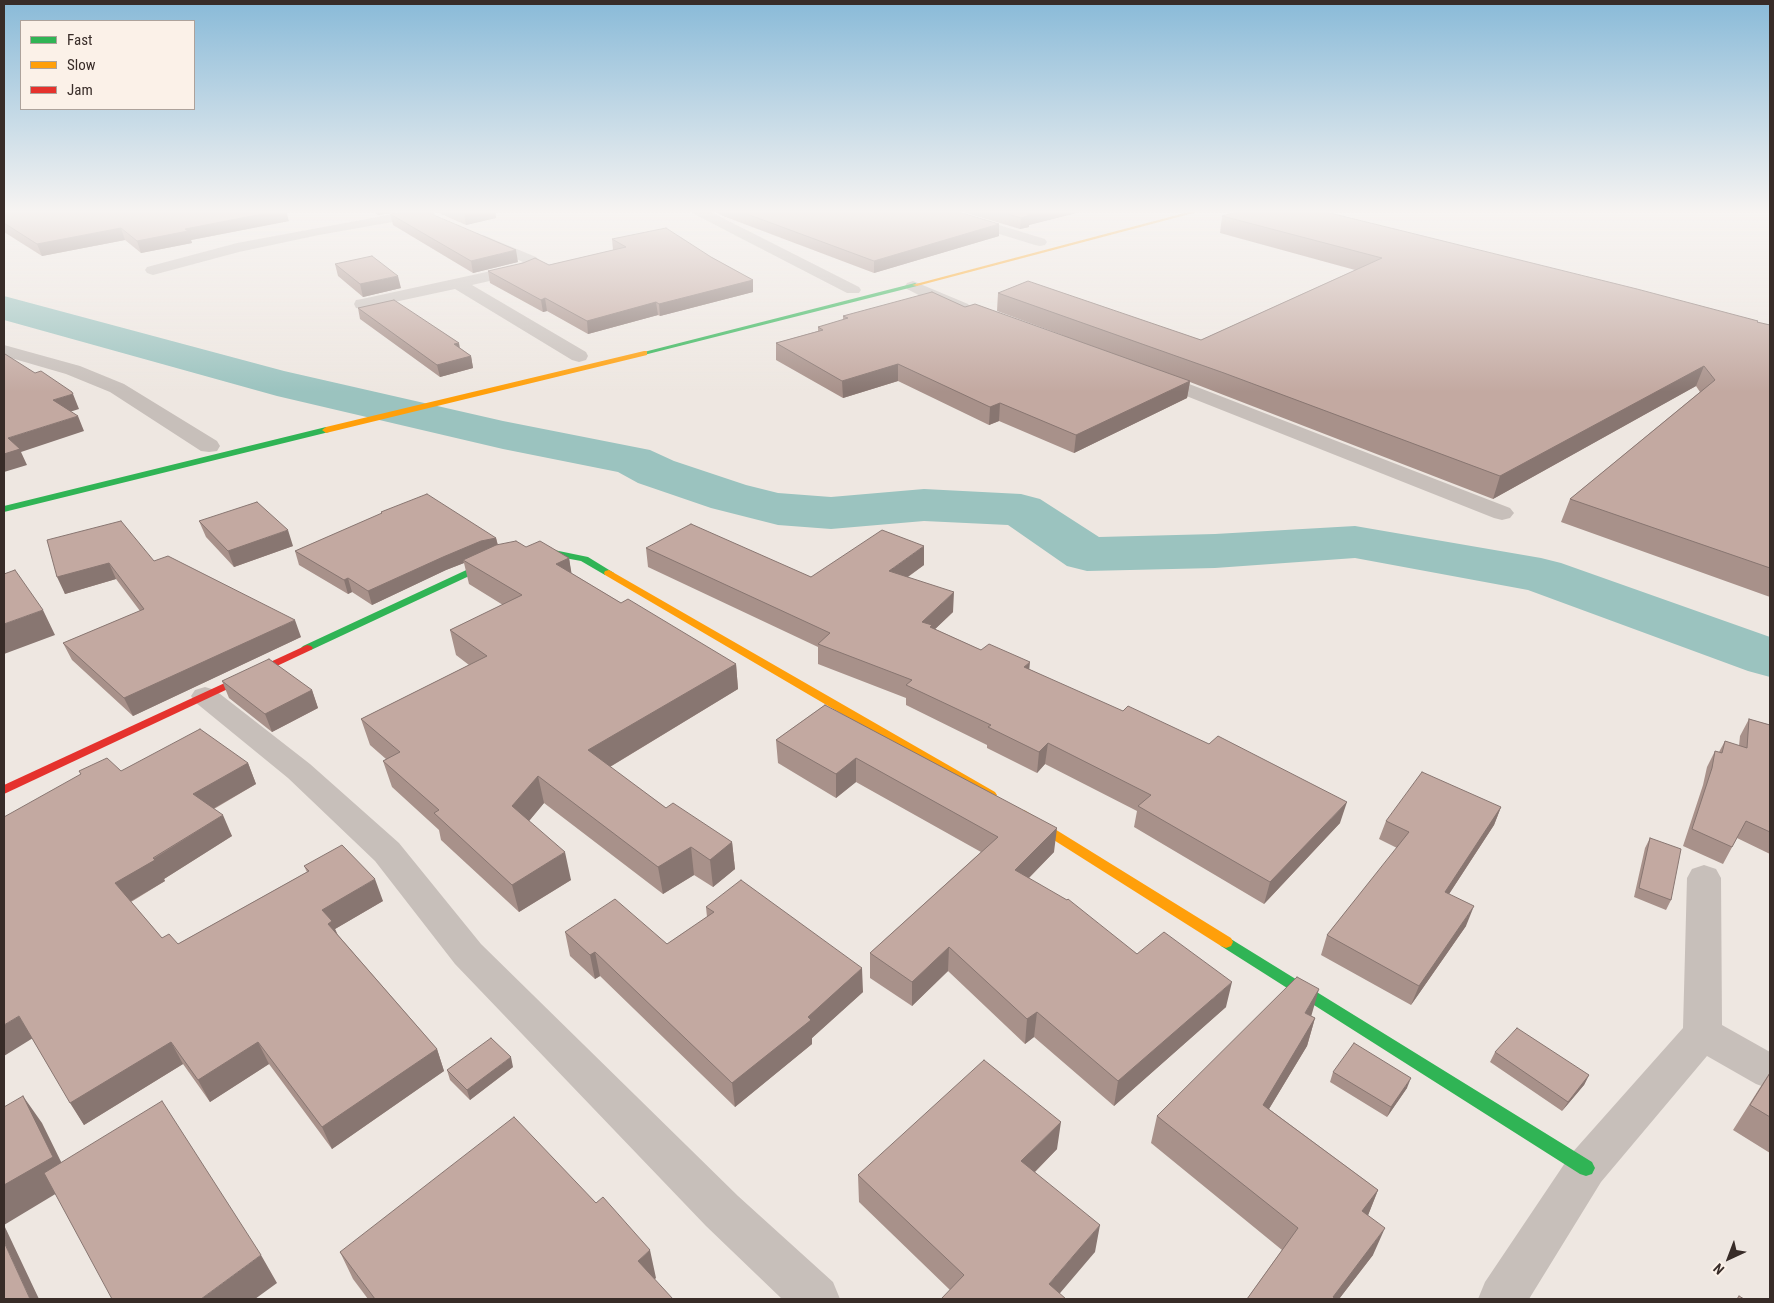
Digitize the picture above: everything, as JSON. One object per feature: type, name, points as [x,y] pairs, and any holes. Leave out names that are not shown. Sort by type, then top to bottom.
[{"type":"main road","points":[[730,319],[928,271]]},
{"type":"main road","points":[[4,509],[970,271]]},
{"type":"main road","points":[[560,360],[583,355]]},
{"type":"main road","points":[[4,790],[494,561],[530,554],[554,553],[584,559],[1008,805],[1586,1168]]},
{"type":"street","points":[[362,304],[515,271]]},
{"type":"street","points":[[816,271],[853,290]]},
{"type":"street","points":[[458,284],[583,355]]},
{"type":"street","points":[[913,286],[946,302],[980,314]]},
{"type":"street","points":[[4,350],[73,370],[117,388],[206,447]]},
{"type":"street","points":[[1132,368],[1502,513]]},
{"type":"street","points":[[206,696],[299,771],[387,852],[468,954],[722,1211],[816,1299]]},
{"type":"street","points":[[1502,1299],[1586,1168],[1702,1033],[1704,878]]},
{"type":"street","points":[[1702,1033],[1770,1072]]},
{"type":"building","points":[[344,271],[391,271],[398,276],[360,284]]},
{"type":"building","points":[[488,271],[736,271],[753,280],[659,304],[656,302],[587,321],[545,298],[541,300]]},
{"type":"building","points":[[1354,271],[1564,271],[1770,325],[1770,568],[1570,499],[1715,380],[1704,366],[1500,476],[1224,373],[998,293],[1028,281],[1201,340]]},
{"type":"building","points":[[932,292],[965,307],[975,304],[1190,381],[1076,435],[1000,403],[990,407],[898,364],[842,381],[776,343],[823,330],[818,327],[848,318],[843,316]]},
{"type":"building","points":[[394,300],[459,343],[454,344],[471,356],[437,365],[358,308]]},
{"type":"building","points":[[4,354],[35,373],[41,371],[72,392],[73,394],[53,400],[78,416],[8,438],[20,449],[4,454]]},
{"type":"building","points":[[427,494],[496,538],[481,541],[368,591],[348,578],[344,580],[295,551],[381,512]]},
{"type":"building","points":[[257,502],[288,530],[228,551],[199,521]]},
{"type":"building","points":[[121,521],[154,561],[168,556],[295,620],[124,698],[63,643],[144,609],[109,563],[57,577],[47,540]]},
{"type":"building","points":[[691,524],[811,577],[882,530],[924,546],[889,571],[954,592],[922,622],[932,625],[930,627],[981,650],[989,644],[1030,662],[1024,667],[1123,711],[1128,706],[1209,744],[1218,736],[1347,802],[1270,882],[1138,806],[1151,795],[1048,743],[1039,752],[988,727],[991,725],[906,685],[912,680],[818,644],[830,633],[646,548]]},
{"type":"building","points":[[516,541],[526,547],[540,541],[569,558],[556,564],[621,603],[628,599],[736,664],[588,750],[666,808],[673,803],[732,842],[710,860],[691,847],[658,867],[538,776],[512,806],[565,852],[512,885],[434,813],[439,810],[383,761],[400,752],[361,719],[487,656],[450,630],[522,595],[463,560],[496,545]]},
{"type":"building","points":[[15,570],[43,610],[4,624],[4,574]]},
{"type":"building","points":[[269,659],[312,690],[265,714],[222,681]]},
{"type":"building","points":[[825,705],[1057,828],[1015,870],[1068,899],[1137,954],[1164,932],[1232,982],[1118,1081],[1037,1012],[1027,1019],[949,947],[912,982],[870,953],[998,837],[856,758],[836,774],[776,740]]},
{"type":"building","points":[[1749,719],[1770,725],[1770,832],[1746,821],[1732,847],[1692,829],[1712,768],[1715,751],[1722,753],[1725,741],[1747,748]]},
{"type":"building","points":[[200,729],[248,763],[193,794],[223,815],[153,858],[155,860],[115,883],[162,938],[169,934],[178,944],[309,871],[304,866],[342,845],[375,879],[322,910],[332,921],[328,924],[437,1049],[322,1127],[258,1042],[198,1080],[171,1042],[70,1103],[19,1016],[4,1025],[4,817],[81,774],[79,771],[107,758],[121,771]]},
{"type":"building","points":[[1422,772],[1501,807],[1445,892],[1474,906],[1419,986],[1327,935],[1409,832],[1386,821]]},
{"type":"building","points":[[1650,838],[1681,849],[1671,900],[1639,888]]},
{"type":"building","points":[[741,880],[862,968],[808,1017],[811,1020],[732,1083],[595,952],[590,955],[565,932],[615,899],[667,944],[714,912],[706,907]]},
{"type":"building","points":[[1297,977],[1319,989],[1305,1013],[1315,1018],[1263,1105],[1378,1190],[1362,1211],[1385,1228],[1333,1297],[1336,1299],[1247,1299],[1298,1228],[1157,1116]]},
{"type":"building","points":[[1517,1028],[1589,1075],[1568,1102],[1495,1052]]},
{"type":"building","points":[[491,1038],[511,1057],[467,1090],[447,1070]]},
{"type":"building","points":[[1354,1043],[1411,1078],[1391,1107],[1333,1072]]},
{"type":"building","points":[[984,1060],[1061,1122],[1021,1161],[1100,1225],[1049,1284],[1066,1299],[941,1299],[964,1275],[858,1175]]},
{"type":"building","points":[[1770,1073],[1770,1117],[1750,1105]]},
{"type":"building","points":[[23,1096],[53,1157],[4,1185],[4,1107]]},
{"type":"building","points":[[162,1101],[261,1255],[201,1299],[112,1299],[44,1173]]},
{"type":"building","points":[[514,1117],[596,1203],[603,1197],[650,1250],[638,1261],[673,1299],[375,1299],[340,1252]]},
{"type":"building","points":[[4,1242],[30,1299],[4,1299]]},
{"type":"waterway","points":[[4,308],[277,383],[503,435],[633,460],[656,472],[729,497],[778,509],[831,513],[924,505],[1021,510],[1087,554],[1215,551],[1355,542],[1541,575],[1770,658]]},
{"type":"traffic: fast","points":[[644,353],[915,285]]},
{"type":"traffic: fast","points":[[4,509],[326,430]]},
{"type":"traffic: fast","points":[[307,648],[494,561],[530,554],[554,553],[584,559],[609,573]]},
{"type":"traffic: fast","points":[[1226,942],[1586,1168]]},
{"type":"traffic: slow","points":[[915,285],[969,271]]},
{"type":"traffic: slow","points":[[326,430],[644,353]]},
{"type":"traffic: slow","points":[[609,573],[990,795]]},
{"type":"traffic: slow","points":[[1024,815],[1226,942]]},
{"type":"traffic: jam","points":[[4,790],[307,648]]}]
